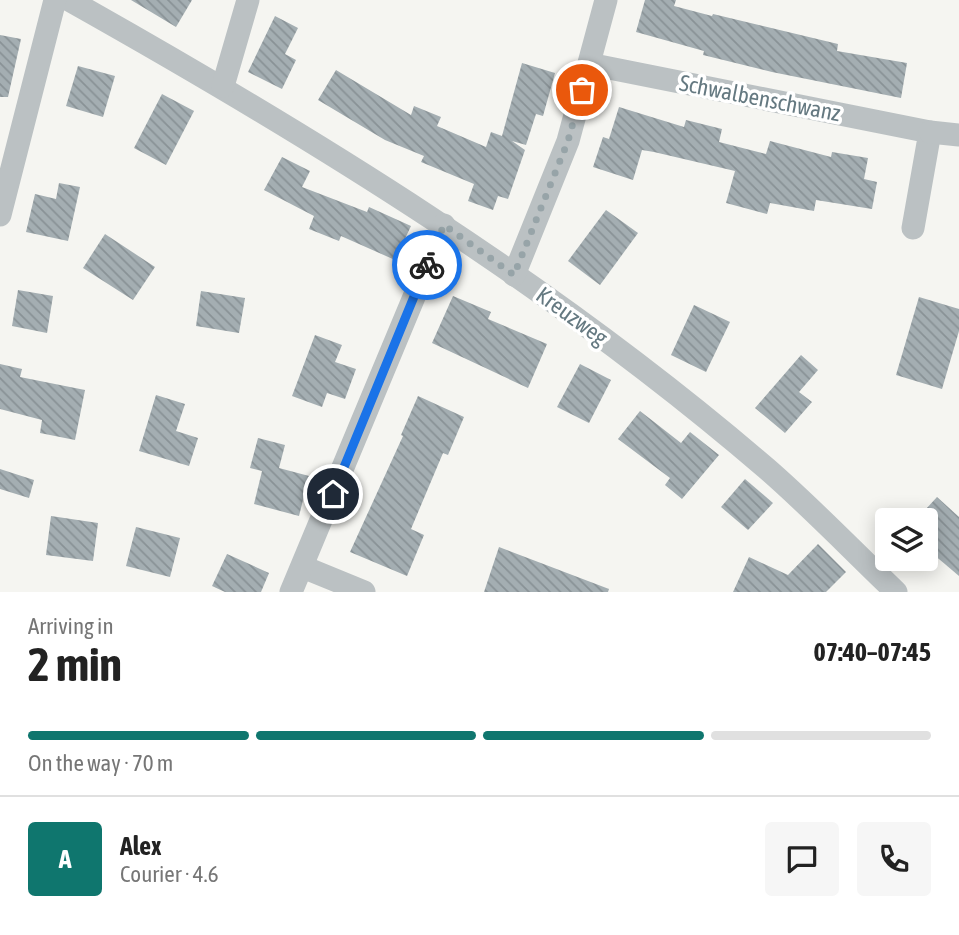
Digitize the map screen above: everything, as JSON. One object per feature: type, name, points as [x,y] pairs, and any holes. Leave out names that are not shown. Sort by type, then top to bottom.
[{"type":"street","points":[[0,215],[55,0]]},
{"type":"street","name":"Kreuzweg","points":[[69,0],[223,86],[444,225],[604,339],[767,469],[896,592]]},
{"type":"street","points":[[223,86],[248,0]]},
{"type":"street","points":[[514,275],[568,141],[607,0]]},
{"type":"street","name":"Schwalbenschwanz","points":[[589,64],[930,132],[959,135]]},
{"type":"street","points":[[913,228],[930,132]]},
{"type":"street","points":[[291,592],[444,225]]},
{"type":"street","points":[[303,567],[364,592]]},
{"type":"building","points":[[131,0],[192,0],[176,27]]},
{"type":"building","points":[[645,0],[676,0],[674,6],[838,44],[837,51],[907,63],[901,98],[703,55],[704,51],[636,32]]},
{"type":"building","points":[[275,16],[298,28],[285,54],[296,60],[282,89],[248,72]]},
{"type":"building","points":[[0,35],[21,39],[8,97],[0,97]]},
{"type":"building","points":[[522,63],[555,73],[543,116],[536,114],[526,145],[512,141],[525,150],[508,199],[498,196],[493,210],[468,201],[474,184],[421,162],[424,156],[385,140],[318,100],[336,70],[411,115],[414,106],[441,117],[437,126],[486,147],[491,132],[502,136]]},
{"type":"building","points":[[78,66],[115,76],[103,117],[66,106]]},
{"type":"building","points":[[162,94],[194,111],[166,165],[134,148]]},
{"type":"building","points":[[619,107],[684,127],[686,120],[722,129],[719,142],[766,154],[770,141],[831,157],[832,152],[868,158],[864,179],[877,182],[872,209],[816,200],[814,211],[770,203],[767,214],[726,203],[735,171],[642,150],[633,180],[593,167],[603,137],[609,139]]},
{"type":"building","points":[[282,157],[310,171],[302,187],[367,212],[369,207],[411,226],[395,260],[341,236],[339,241],[309,229],[314,216],[264,190]]},
{"type":"building","points":[[59,183],[80,187],[68,241],[26,232],[35,194],[56,199]]},
{"type":"building","points":[[606,210],[638,233],[600,285],[568,261]]},
{"type":"building","points":[[105,234],[155,267],[133,300],[83,268]]},
{"type":"building","points":[[18,290],[53,296],[47,333],[12,326]]},
{"type":"building","points":[[201,291],[245,298],[239,333],[196,326]]},
{"type":"building","points":[[453,296],[491,312],[488,319],[547,344],[528,388],[432,343]]},
{"type":"building","points":[[919,297],[959,309],[959,331],[942,389],[896,375]]},
{"type":"building","points":[[694,305],[730,322],[706,372],[671,355]]},
{"type":"building","points":[[315,335],[342,345],[335,362],[356,369],[345,399],[327,393],[322,407],[292,396]]},
{"type":"building","points":[[801,355],[818,370],[799,392],[812,402],[785,433],[755,408]]},
{"type":"building","points":[[0,364],[22,369],[20,377],[85,390],[75,440],[40,433],[42,420],[0,409]]},
{"type":"building","points":[[580,364],[611,380],[589,423],[557,407]]},
{"type":"building","points":[[156,395],[185,404],[176,431],[198,438],[189,466],[139,451]]},
{"type":"building","points":[[418,396],[464,417],[448,455],[443,453],[411,529],[424,535],[407,576],[350,552],[403,436],[401,435]]},
{"type":"building","points":[[640,411],[681,443],[690,432],[719,455],[682,499],[665,485],[670,478],[618,439]]},
{"type":"building","points":[[258,438],[285,445],[279,468],[309,476],[299,516],[254,504],[262,471],[250,468]]},
{"type":"building","points":[[0,469],[34,480],[29,498],[0,489]]},
{"type":"building","points":[[745,479],[773,503],[748,530],[721,507]]},
{"type":"building","points":[[937,497],[959,517],[959,576],[938,558],[938,508],[927,508]]},
{"type":"building","points":[[51,516],[98,523],[93,561],[46,555]]},
{"type":"building","points":[[136,527],[180,538],[170,577],[126,566]]},
{"type":"building","points":[[818,544],[846,572],[826,592],[733,592],[749,557],[788,575]]},
{"type":"building","points":[[499,547],[609,589],[608,592],[484,592]]},
{"type":"building","points":[[227,554],[269,573],[261,592],[225,592],[212,586]]},
{"type":"way so far","points":[[427,265],[444,225],[514,275],[568,141],[582,90]]},
{"type":"route","points":[[333,494],[427,265]]}]
